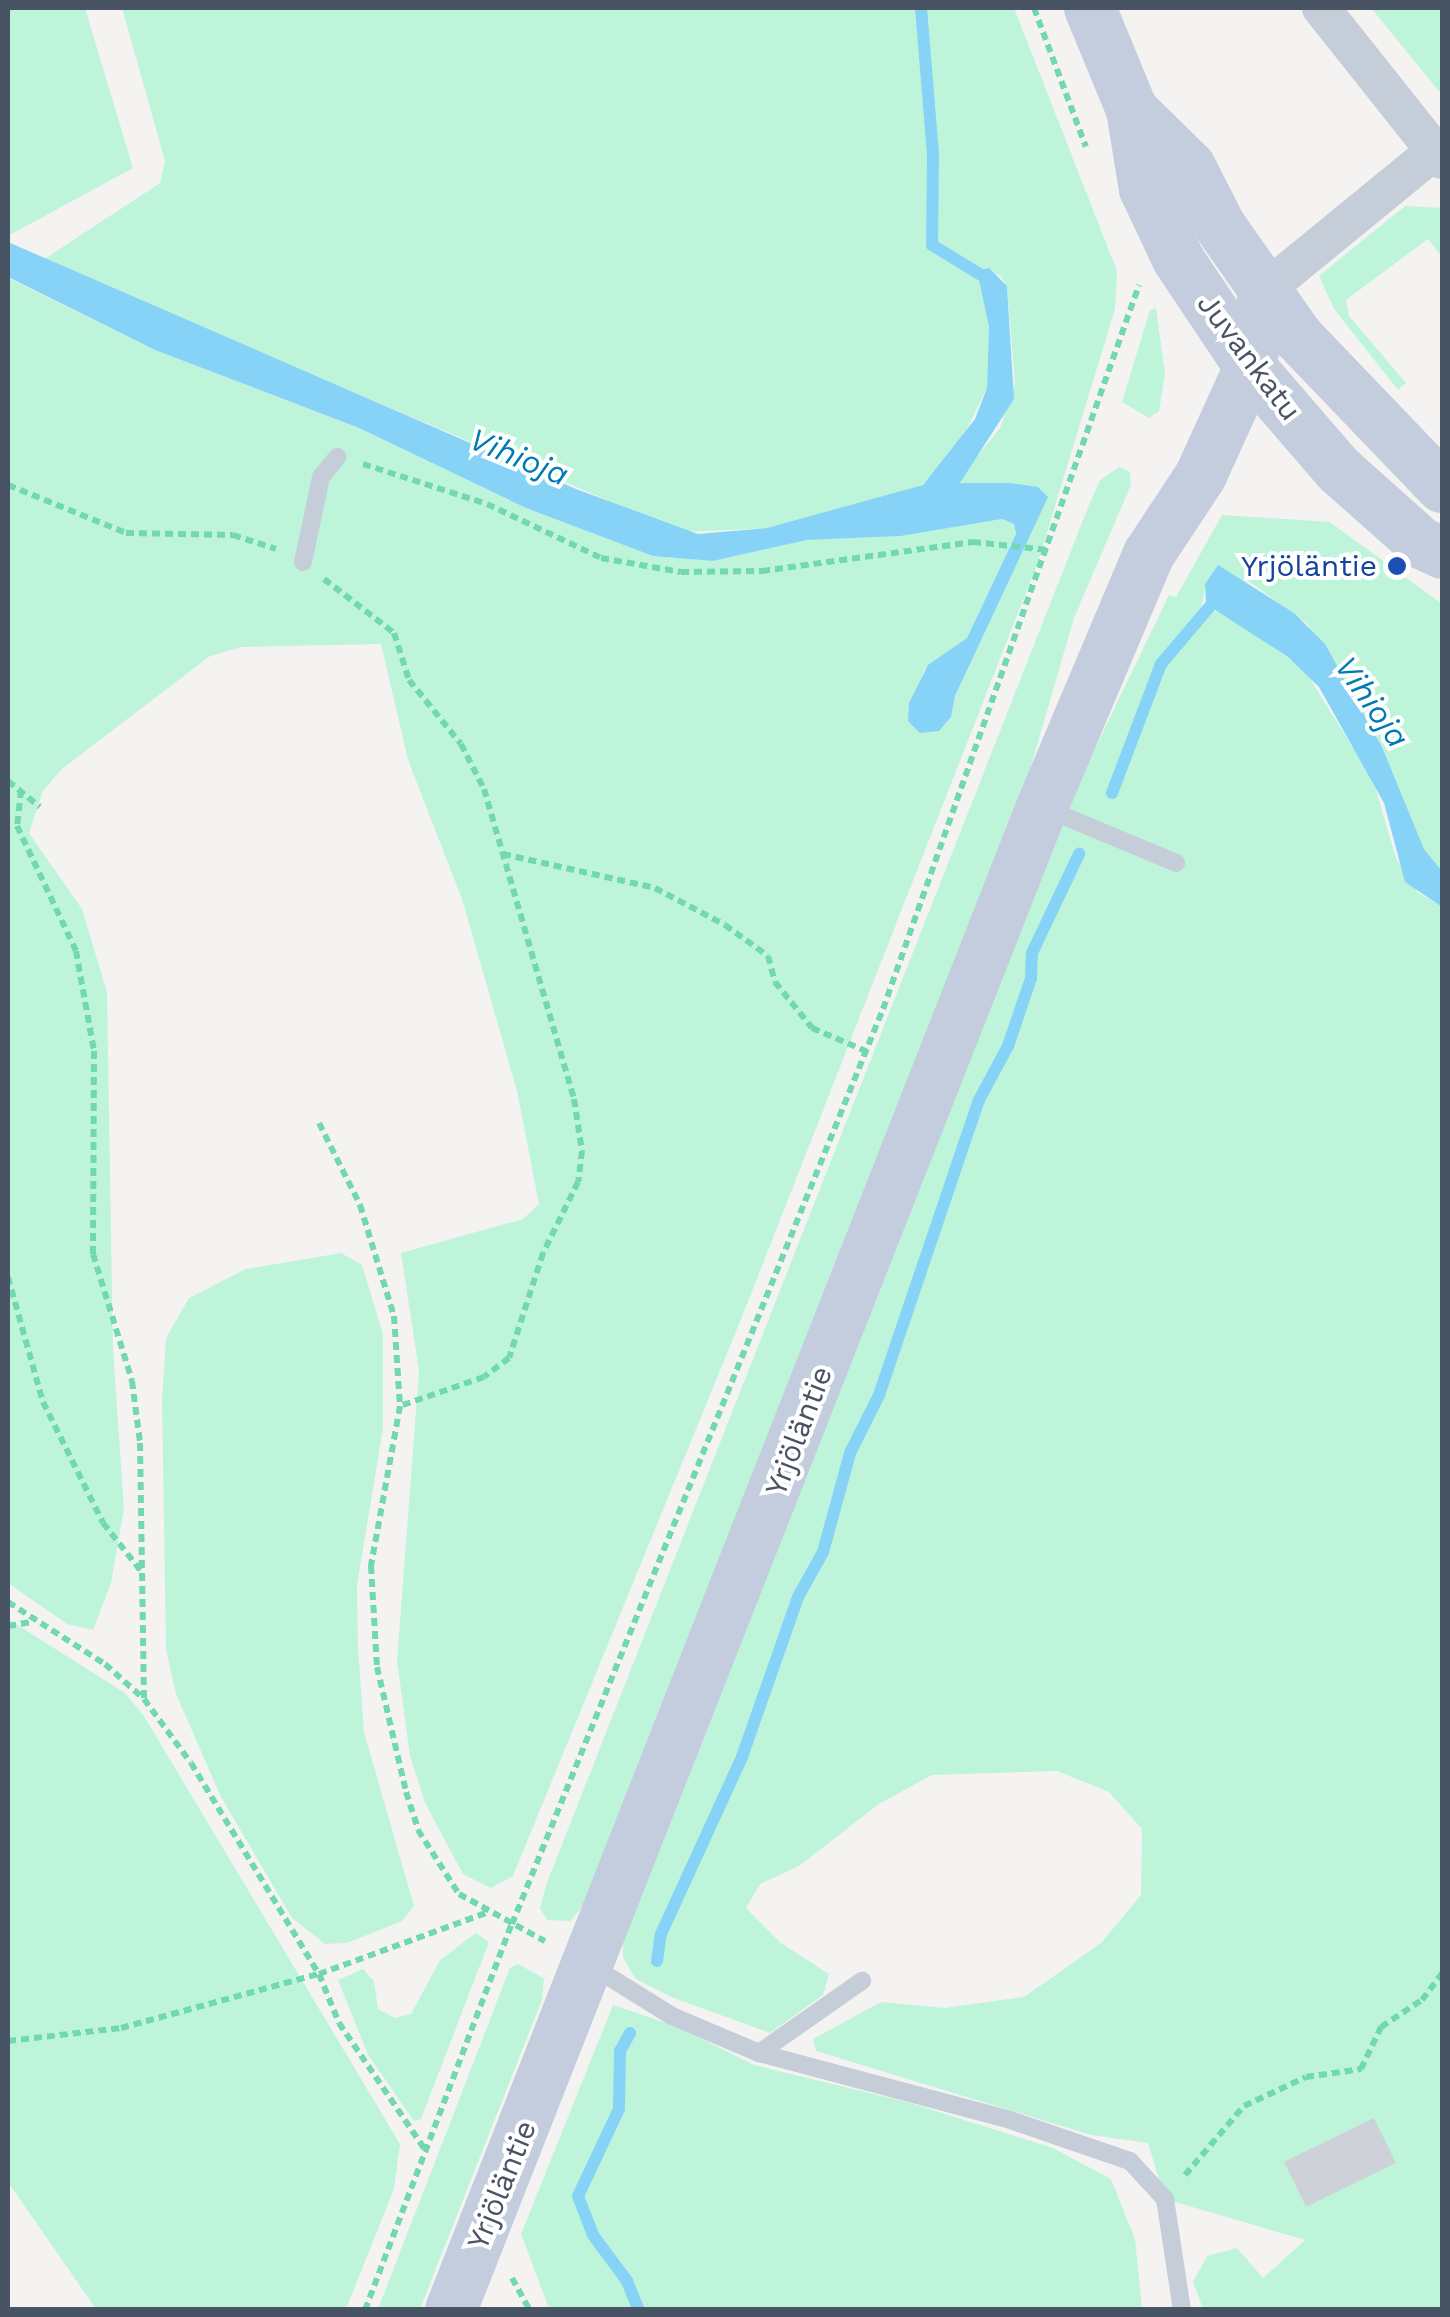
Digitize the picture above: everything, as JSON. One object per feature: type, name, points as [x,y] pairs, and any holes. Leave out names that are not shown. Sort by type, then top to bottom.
[{"type":"main road","name":"Juvankatu","points":[[1090,8],[1132,110],[1145,188],[1178,258],[1240,353],[1339,470],[1421,543],[1442,553]]},
{"type":"main road","name":"Juvankatu","points":[[1132,110],[1190,168],[1298,337],[1442,487]]},
{"type":"main road","name":"Yrjöläntie","points":[[451,2310],[590,1965],[1042,807],[1149,554],[1168,459],[1240,353],[1265,290]]},
{"type":"street","points":[[1265,290],[1439,155],[1321,8]]},
{"type":"lane","points":[[303,562],[321,477],[337,457]]},
{"type":"lane","points":[[1042,807],[1176,862]]},
{"type":"lane","points":[[590,1965],[672,2016],[759,2052],[1010,2120],[1130,2161],[1165,2199],[1182,2310]]},
{"type":"lane","points":[[759,2052],[862,1982]]},
{"type":"path","points":[[365,2310],[512,1924],[866,1052],[1049,550],[1140,282],[1178,258]]},
{"type":"path","points":[[337,457],[487,504],[601,558],[681,572],[762,571],[973,542],[1049,550]]},
{"type":"path","points":[[8,485],[126,532],[233,535],[303,562],[394,633],[408,680],[461,744],[484,790],[574,1100],[582,1166],[509,1358],[484,1376],[400,1406]]},
{"type":"path","points":[[8,781],[40,808]]},
{"type":"path","points":[[21,790],[17,826],[26,854],[61,910],[87,998],[98,1095],[93,1254],[132,1381],[144,1700]]},
{"type":"path","points":[[503,854],[655,888],[726,925],[768,956],[775,982],[812,1028],[866,1052]]},
{"type":"path","points":[[320,1123],[384,1268],[400,1406],[371,1566],[377,1668],[418,1830],[459,1894],[486,1914],[590,1965]]},
{"type":"path","points":[[8,1278],[55,1429],[103,1523],[142,1572]]},
{"type":"path","points":[[8,1602],[32,1621],[105,1664],[144,1700],[191,1764],[319,1974],[339,2024],[426,2151]]},
{"type":"path","points":[[8,1626],[32,1621]]},
{"type":"path","points":[[8,2041],[121,2028],[319,1974],[486,1914]]},
{"type":"path","points":[[1165,2199],[1244,2106],[1306,2077],[1361,2069],[1381,2027],[1422,2000],[1442,1973]]},
{"type":"green space","points":[[8,8],[85,8],[133,168],[8,236]]},
{"type":"green space","points":[[122,8],[1014,8],[1117,271],[1115,309],[1038,562],[742,1317],[513,1876],[491,1888],[463,1874],[425,1803],[410,1756],[397,1661],[419,1371],[401,1253],[523,1219],[539,1204],[517,1091],[462,899],[408,760],[381,644],[242,647],[210,656],[62,769],[43,791],[29,833],[82,909],[107,992],[113,1348],[124,1509],[111,1583],[93,1630],[67,1624],[8,1583],[8,278],[155,350],[359,428],[526,508],[654,556],[713,561],[807,540],[901,536],[1002,519],[1014,524],[1016,534],[967,638],[925,669],[916,691],[951,717],[955,696],[1047,497],[1038,487],[965,485],[959,479],[1000,428],[1015,384],[1007,286],[1000,275],[977,271],[989,327],[987,388],[960,443],[916,492],[767,528],[682,532],[43,260],[160,183],[165,161]]},
{"type":"green space","points":[[1371,8],[1442,8],[1442,95]]},
{"type":"green space","points":[[1405,206],[1442,208],[1442,257],[1428,239],[1346,300],[1349,316],[1406,383],[1398,390],[1334,309],[1319,276]]},
{"type":"green space","points":[[1156,308],[1165,374],[1159,411],[1149,418],[1122,402],[1150,310]]},
{"type":"green space","points":[[1119,467],[1130,472],[1131,485],[1074,618],[1029,773],[583,1905],[571,1921],[547,1920],[540,1908],[546,1885],[1089,505],[1100,480]]},
{"type":"green space","points":[[1222,515],[1330,522],[1442,604],[1442,871],[1424,849],[1377,737],[1307,624],[1247,580],[1207,580],[1201,608],[1224,613],[1304,669],[1373,780],[1396,858],[1417,892],[1442,907],[1442,2309],[1203,2309],[1193,2282],[1207,2256],[1237,2248],[1263,2278],[1305,2240],[1165,2199],[1148,2143],[1091,2135],[816,2051],[813,2039],[881,2002],[945,2008],[1024,1997],[1101,1943],[1141,1895],[1142,1829],[1109,1792],[1057,1771],[932,1775],[879,1804],[799,1866],[760,1884],[746,1908],[781,1943],[829,1974],[823,1995],[770,2033],[671,1997],[636,1979],[623,1958],[623,1936],[1071,798],[1169,595],[1176,597]]},
{"type":"green space","points":[[341,1253],[362,1265],[383,1334],[383,1428],[357,1585],[358,1647],[364,1732],[414,1906],[402,1921],[347,1943],[325,1944],[292,1918],[221,1797],[176,1694],[166,1650],[162,1400],[166,1338],[189,1298],[246,1269]]},
{"type":"green space","points":[[8,1619],[125,1693],[144,1716],[400,2144],[394,2189],[346,2309],[96,2309],[8,2182]]},
{"type":"green space","points":[[476,1933],[489,1942],[421,2119],[414,2121],[368,2055],[338,1980],[363,1969],[374,1981],[378,2009],[395,2018],[411,2014],[440,1960]]},
{"type":"green space","points":[[518,1964],[544,1978],[542,2000],[420,2309],[378,2309],[510,1968]]},
{"type":"green space","points":[[613,2005],[678,2027],[754,2065],[907,2102],[1053,2148],[1111,2179],[1135,2239],[1142,2309],[549,2309],[521,2234]]},
{"type":"water","points":[[8,242],[576,489],[698,534],[767,528],[923,485],[975,419],[987,388],[989,327],[977,271],[989,268],[1007,286],[1014,399],[960,483],[1038,487],[1048,497],[955,696],[951,717],[939,731],[920,733],[908,721],[909,703],[928,665],[967,638],[1016,534],[1014,524],[1002,519],[901,536],[807,540],[713,561],[653,556],[526,508],[359,428],[155,350],[8,277]]},
{"type":"water","points":[[1218,565],[1294,613],[1325,644],[1382,747],[1424,849],[1442,871],[1442,907],[1405,882],[1384,803],[1319,687],[1288,657],[1206,604],[1205,584]]},
{"type":"building","points":[[1374,2118],[1396,2163],[1306,2207],[1284,2162]]},
{"type":"waterway","points":[[921,8],[933,155],[932,245],[988,279]]},
{"type":"waterway","points":[[1112,793],[1161,664],[1217,598]]},
{"type":"waterway","points":[[657,1961],[661,1934],[742,1757],[798,1597],[823,1552],[850,1453],[879,1395],[979,1100],[1008,1046],[1031,978],[1032,953],[1079,854]]},
{"type":"waterway","points":[[630,2033],[620,2051],[619,2109],[578,2196],[593,2235],[627,2281],[639,2310]]},
{"type":"place","name":"Yrjöläntie","points":[[1397,566]]},
{"type":"water label","name":"Vihioja","points":[[519,457]]},
{"type":"water label","name":"Vihioja","points":[[1372,702]]}]
